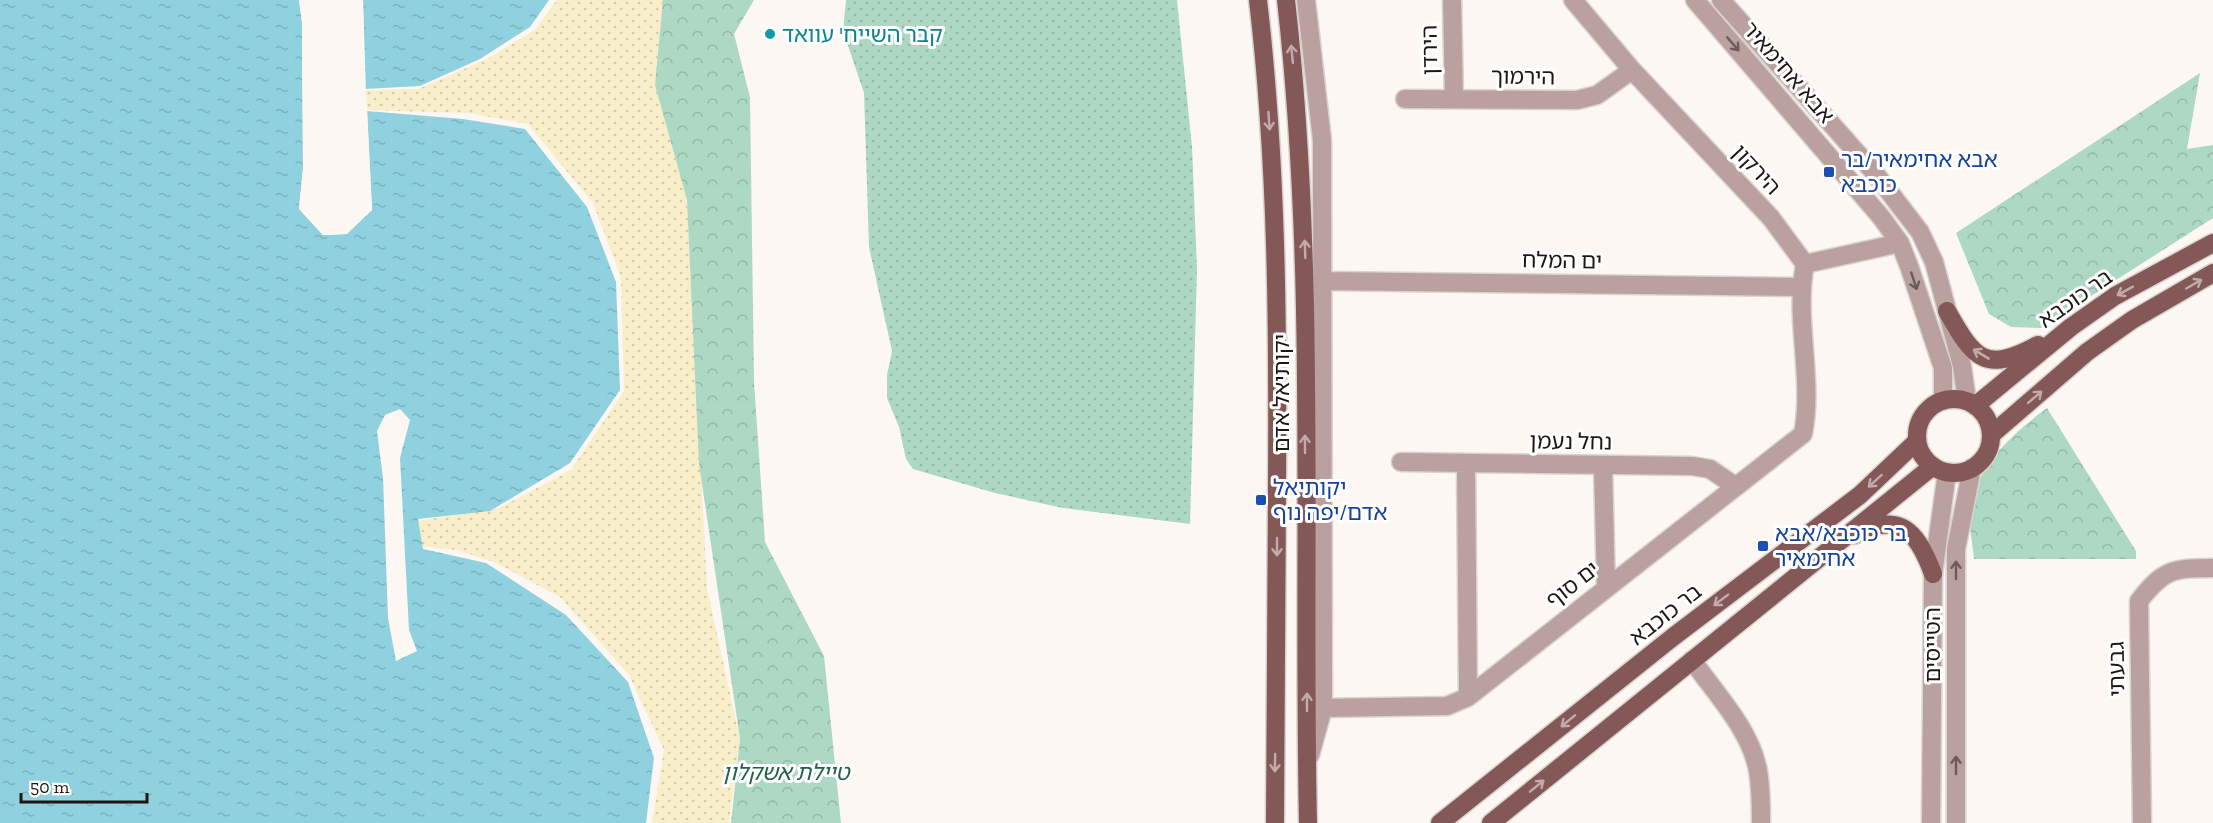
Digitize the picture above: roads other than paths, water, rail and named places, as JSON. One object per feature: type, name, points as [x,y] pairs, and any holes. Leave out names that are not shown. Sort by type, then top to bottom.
[{"type":"main road","name":"יקותיאל אדם","points":[[1258,0],[1267,92],[1276,293],[1275,823]]},
{"type":"main road","name":"יקותיאל אדם","points":[[1286,0],[1296,92],[1305,253],[1308,823]]},
{"type":"main road","name":"בר כוכבא","points":[[1971,403],[2115,296],[2213,243]]},
{"type":"main road","points":[[1991,435],[2114,333],[2213,273]]},
{"type":"main road","points":[[1947,312],[1964,343],[1987,359],[2001,361],[2024,353],[2072,327]]},
{"type":"main road","points":[[1943,401],[1971,403],[1985,416],[1991,435],[1985,456],[1972,468],[1958,472],[1940,469],[1923,456],[1917,441],[1918,430],[1924,415],[1943,401]]},
{"type":"main road","name":"בר כוכבא","points":[[1440,823],[1673,637],[1860,495],[1917,441]]},
{"type":"main road","points":[[1491,823],[1824,551],[1940,469]]},
{"type":"main road","points":[[1824,551],[1869,527],[1890,524],[1916,536],[1923,546],[1933,574]]},
{"type":"street","points":[[1306,0],[1322,140],[1324,281],[1323,708],[1307,765]]},
{"type":"street","name":"הירדן","points":[[1452,0],[1454,99]]},
{"type":"street","name":"הירקון","points":[[1573,0],[1632,70],[1770,218],[1804,264]]},
{"type":"street","name":"אבא אחימאיר","points":[[1695,0],[1881,217],[1900,243],[1942,368],[1943,401]]},
{"type":"street","name":"אבא אחימאיר","points":[[1721,0],[1874,172],[1920,232],[1934,262],[1971,403]]},
{"type":"street","name":"הירמוך","points":[[1405,99],[1577,100],[1597,95],[1632,70]]},
{"type":"street","points":[[1800,287],[1804,264],[1900,243]]},
{"type":"street","name":"ים המלח","points":[[1324,281],[1800,287]]},
{"type":"street","name":"ים סוף","points":[[1323,708],[1447,706],[1468,697],[1803,434],[1808,411],[1800,287]]},
{"type":"street","name":"נחל נעמן","points":[[1401,462],[1692,466],[1710,469],[1735,486]]},
{"type":"street","points":[[1466,464],[1468,697]]},
{"type":"street","points":[[1602,466],[1606,588]]},
{"type":"street","name":"הטייסים","points":[[1956,823],[1956,549],[1972,468]]},
{"type":"street","name":"הטייסים","points":[[1931,823],[1933,574],[1940,469]]},
{"type":"street","name":"גבעתי","points":[[2142,823],[2139,601],[2157,579],[2181,568],[2213,568]]},
{"type":"street","points":[[1692,660],[1742,731],[1752,751],[1758,771],[1761,823]]},
{"type":"water","points":[[0,0],[299,0],[302,22],[303,169],[299,209],[323,235],[347,234],[372,210],[367,111],[463,119],[525,129],[587,207],[616,282],[620,390],[570,463],[490,511],[418,519],[423,549],[486,563],[566,615],[628,682],[654,758],[646,823],[0,823]]},
{"type":"water","points":[[363,0],[549,0],[530,27],[480,59],[420,86],[365,89]]},
{"type":"place","name":"קבר השייח' עוואד","points":[[770,34]]},
{"type":"place","name":"אבא אחימאיר/בר כוכבא","points":[[1829,172]]},
{"type":"place","name":"יקותיאל אדם/יפה נוף","points":[[1261,500]]},
{"type":"place","name":"בר כוכבא/אבא אחימאיר","points":[[1763,546]]},
{"type":"park label","name":"טיילת אשקלון","points":[[786,772]]}]
